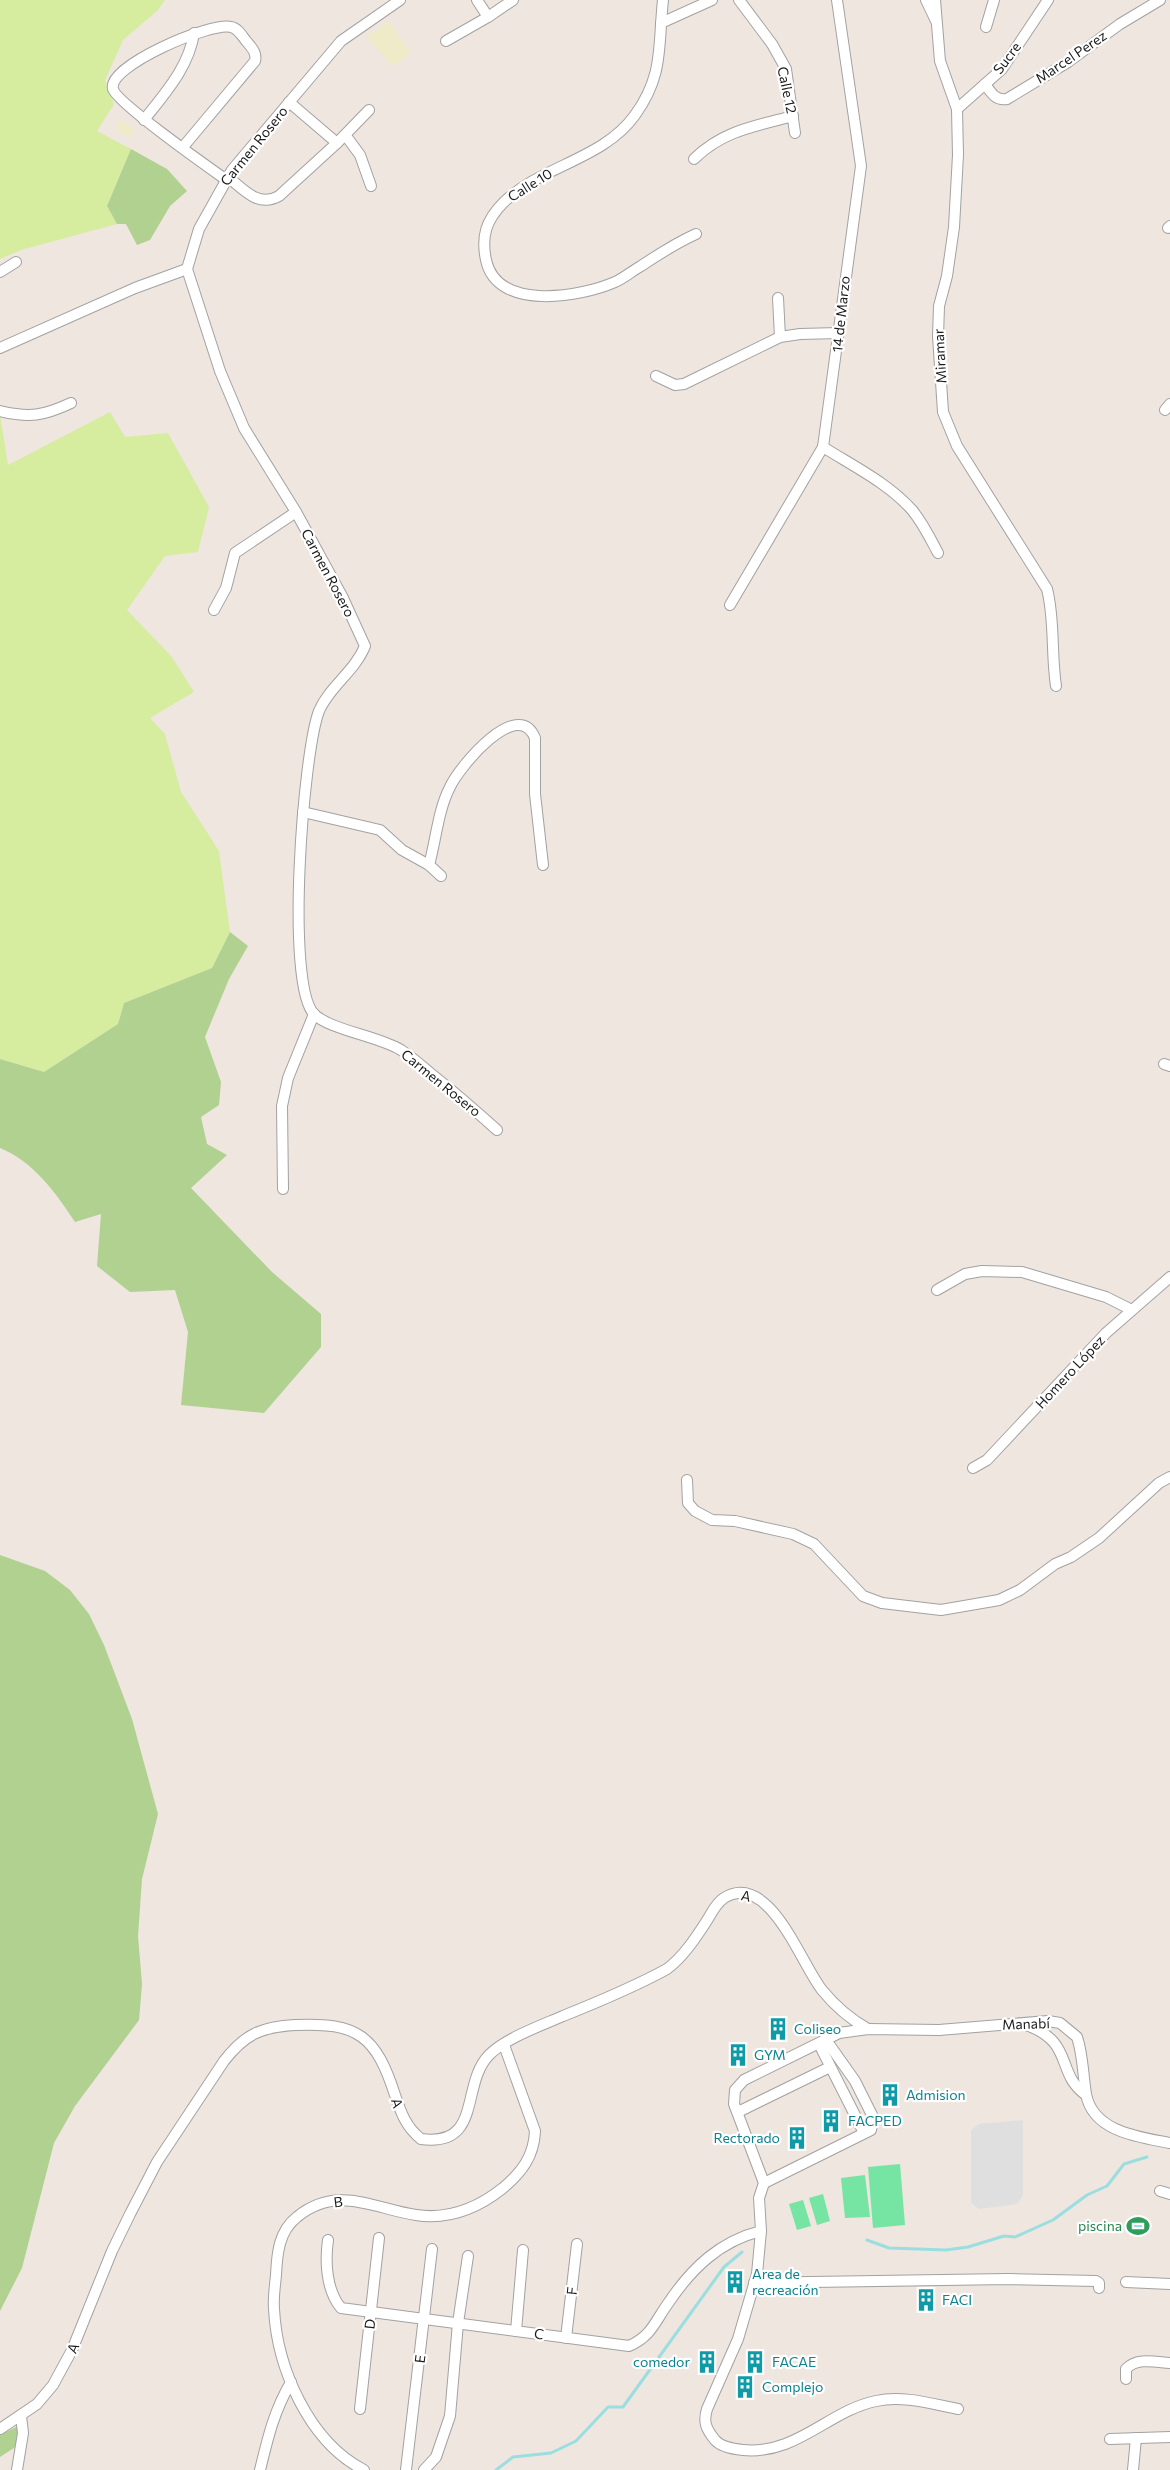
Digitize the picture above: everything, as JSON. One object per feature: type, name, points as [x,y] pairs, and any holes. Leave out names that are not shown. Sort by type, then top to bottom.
[{"type":"street","name":"Carmen Rosero","points":[[400,0],[341,41],[226,178],[199,229],[187,269],[220,371],[244,428],[296,512],[343,598],[364,646],[320,710],[309,766],[303,812],[298,911],[305,990],[314,1014],[327,1022],[370,1036],[401,1050],[460,1095],[497,1130]]},
{"type":"street","points":[[477,0],[488,17]]},
{"type":"street","points":[[446,41],[513,0]]},
{"type":"street","name":"Calle 10","points":[[663,0],[656,74],[646,100],[633,118],[615,137],[522,188],[505,201],[492,214],[485,227],[483,242],[487,263],[493,276],[504,287],[523,294],[549,296],[580,293],[616,282],[671,246],[696,234]]},
{"type":"street","points":[[661,23],[712,0]]},
{"type":"street","name":"Calle 12","points":[[739,0],[772,44],[786,69],[795,133]]},
{"type":"street","name":"14 de Marzo","points":[[730,605],[823,447],[839,333],[844,279],[861,166],[837,0]]},
{"type":"street","points":[[926,0],[938,24]]},
{"type":"street","name":"Miramar","points":[[935,0],[940,61],[957,109],[958,155],[954,227],[947,276],[940,306],[938,336],[943,412],[957,446],[1047,589],[1051,604],[1052,664],[1056,686]]},
{"type":"street","points":[[986,27],[994,0]]},
{"type":"street","name":"Sucre","points":[[957,109],[1002,69],[1048,0]]},
{"type":"street","name":"Marcel Perez","points":[[986,84],[995,97],[1002,100],[1007,99],[1068,62],[1120,24],[1160,0]]},
{"type":"street","points":[[183,147],[253,66],[256,56],[237,29],[214,27],[194,33],[146,56],[119,74],[114,81],[112,89],[116,95],[144,120],[255,198],[270,201],[279,196],[346,136],[369,110]]},
{"type":"street","points":[[144,120],[183,66],[192,48],[194,33]]},
{"type":"street","points":[[289,102],[337,143]]},
{"type":"street","points":[[694,159],[709,145],[724,136],[793,116]]},
{"type":"street","points":[[346,136],[360,155],[371,186]]},
{"type":"street","points":[[0,272],[16,262]]},
{"type":"street","points":[[0,348],[135,288],[187,269]]},
{"type":"street","points":[[778,298],[780,337]]},
{"type":"street","points":[[656,376],[676,385],[684,384],[780,337],[800,334],[839,333]]},
{"type":"street","points":[[0,410],[36,416],[50,413],[71,403]]},
{"type":"street","points":[[823,447],[894,493],[912,510],[938,553]]},
{"type":"street","points":[[214,610],[226,588],[235,553],[296,512]]},
{"type":"street","points":[[429,865],[446,796],[454,780],[498,732],[517,724],[525,725],[532,730],[535,738],[535,794],[542,865]]},
{"type":"street","points":[[303,812],[376,829],[406,853],[429,865],[440,876]]},
{"type":"street","points":[[283,1189],[282,1106],[288,1078],[314,1014]]},
{"type":"street","points":[[937,1290],[965,1274],[982,1271],[1022,1272],[1106,1298],[1132,1310]]},
{"type":"street","name":"Homero López","points":[[973,1468],[987,1460],[1106,1333],[1170,1277]]},
{"type":"street","points":[[687,1480],[688,1502],[695,1511],[712,1520],[735,1521],[793,1534],[814,1544],[857,1591],[882,1603],[941,1610],[1000,1600],[1020,1590],[1054,1564],[1071,1556],[1099,1538],[1159,1483],[1170,1477]]},
{"type":"street","name":"A","points":[[0,2429],[37,2404],[53,2386],[64,2366],[112,2251],[157,2162],[208,2082],[235,2046],[250,2035],[271,2027],[301,2025],[346,2029],[364,2038],[378,2051],[402,2119],[421,2140],[442,2139],[455,2134],[465,2120],[480,2067],[489,2055],[528,2031],[667,1969],[679,1958],[707,1921],[716,1905],[730,1895],[739,1892],[747,1893],[764,1902],[775,1914],[821,1990],[852,2020],[868,2029]]},
{"type":"street","name":"Manabí","points":[[764,2183],[734,2104],[735,2090],[744,2080],[839,2033],[868,2029],[939,2030],[1048,2021],[1060,2023],[1077,2037],[1088,2103],[1098,2116],[1115,2130],[1170,2143]]},
{"type":"street","points":[[1021,2023],[1042,2031],[1050,2037],[1062,2053],[1071,2081],[1077,2089],[1086,2095]]},
{"type":"street","points":[[822,2042],[830,2067],[864,2133]]},
{"type":"street","points":[[822,2042],[855,2081],[874,2116],[870,2130],[764,2183],[760,2198],[761,2231],[754,2283],[738,2339],[704,2419],[707,2431],[717,2443],[733,2449],[759,2452],[798,2440],[859,2406],[875,2401],[911,2400],[958,2410]]},
{"type":"street","name":"B","points":[[364,2470],[343,2457],[328,2442],[309,2419],[291,2382],[278,2336],[274,2308],[277,2253],[284,2231],[296,2217],[311,2208],[342,2200],[362,2200],[416,2215],[438,2216],[466,2212],[495,2194],[513,2179],[527,2162],[536,2131],[504,2045]]},
{"type":"street","points":[[738,2112],[830,2067]]},
{"type":"street","points":[[840,2087],[855,2081]]},
{"type":"street","name":"C","points":[[328,2240],[326,2265],[336,2301],[341,2308],[371,2314],[458,2323],[629,2346],[640,2342],[648,2336],[668,2302],[701,2262],[718,2249],[748,2234],[761,2231]]},
{"type":"street","name":"D","points":[[360,2409],[379,2238]]},
{"type":"street","name":"F","points":[[566,2338],[577,2244]]},
{"type":"street","name":"E","points":[[406,2470],[432,2248]]},
{"type":"street","points":[[516,2331],[524,2250]]},
{"type":"street","points":[[424,2470],[436,2457],[450,2416],[458,2323],[468,2256]]},
{"type":"street","points":[[754,2283],[1008,2279],[1096,2281],[1099,2283],[1099,2288]]},
{"type":"street","points":[[1126,2282],[1170,2284]]},
{"type":"street","points":[[1126,2379],[1126,2369],[1131,2362],[1170,2363]]},
{"type":"street","points":[[260,2470],[268,2431],[280,2400],[291,2382]]},
{"type":"street","points":[[17,2470],[23,2433],[21,2416]]},
{"type":"street","points":[[1110,2439],[1170,2437]]},
{"type":"street","points":[[1133,2470],[1136,2438]]},
{"type":"shaded area","points":[[389,21],[411,54],[392,66],[366,36],[380,29],[379,27]]},
{"type":"shaded area","points":[[121,120],[135,130],[128,138],[115,128]]},
{"type":"shaded area","points":[[1023,2120],[1023,2195],[1017,2204],[979,2209],[971,2203],[971,2130],[979,2124]]},
{"type":"green space","points":[[0,0],[165,0],[157,11],[123,40],[105,80],[114,104],[97,131],[131,149],[107,206],[117,224],[21,250],[0,259]]},
{"type":"green space","points":[[131,149],[167,169],[187,191],[170,206],[150,240],[137,245],[126,224],[117,224],[107,206]]},
{"type":"green space","points":[[110,412],[125,437],[168,433],[209,507],[198,552],[165,556],[127,610],[172,657],[194,692],[150,718],[165,734],[181,792],[219,851],[230,932],[212,968],[124,1003],[118,1024],[44,1072],[0,1059],[0,414],[8,465]]},
{"type":"green space","points":[[230,932],[248,946],[229,979],[205,1037],[221,1082],[219,1105],[201,1117],[207,1144],[227,1155],[191,1188],[272,1272],[321,1314],[321,1347],[264,1413],[181,1405],[188,1332],[175,1290],[130,1292],[97,1266],[101,1214],[75,1222],[52,1189],[33,1169],[0,1148],[0,1059],[44,1072],[118,1024],[124,1003],[212,968]]},
{"type":"green space","points":[[0,1555],[45,1571],[70,1590],[89,1614],[104,1645],[132,1719],[158,1814],[142,1879],[138,1936],[142,1984],[139,2020],[75,2106],[54,2143],[22,2268],[0,2311]]},
{"type":"green space","points":[[900,2164],[905,2225],[873,2228],[868,2167]]},
{"type":"green space","points":[[865,2175],[870,2217],[845,2218],[841,2178]]},
{"type":"green space","points":[[823,2194],[830,2221],[817,2225],[809,2198]]},
{"type":"green space","points":[[803,2200],[811,2226],[797,2230],[789,2204]]},
{"type":"green space","points":[[18,2426],[17,2446],[0,2457],[0,2435]]},
{"type":"water","name":"piscina","points":[[1136,2221],[1144,2223],[1146,2229],[1144,2236],[1131,2232],[1131,2224]]},
{"type":"waterway","points":[[867,2240],[889,2248],[946,2250],[968,2247],[1004,2236],[1015,2237],[1053,2220],[1087,2195],[1107,2186],[1124,2164],[1147,2157]]},
{"type":"waterway","points":[[496,2470],[513,2457],[551,2453],[576,2441],[608,2407],[623,2407],[724,2267],[742,2252]]},
{"type":"place","name":"Coliseo","points":[[778,2029]]},
{"type":"place","name":"GYM","points":[[738,2055]]},
{"type":"place","name":"Admision","points":[[890,2095]]},
{"type":"place","name":"FACPED","points":[[831,2121]]},
{"type":"place","name":"Rectorado","points":[[797,2138]]},
{"type":"place","name":"piscina","points":[[1138,2226]]},
{"type":"place","name":"Area de recreación","points":[[735,2282]]},
{"type":"place","name":"FACI","points":[[926,2300]]},
{"type":"place","name":"comedor","points":[[707,2362]]},
{"type":"place","name":"FACAE","points":[[755,2362]]},
{"type":"place","name":"Complejo","points":[[745,2387]]}]
